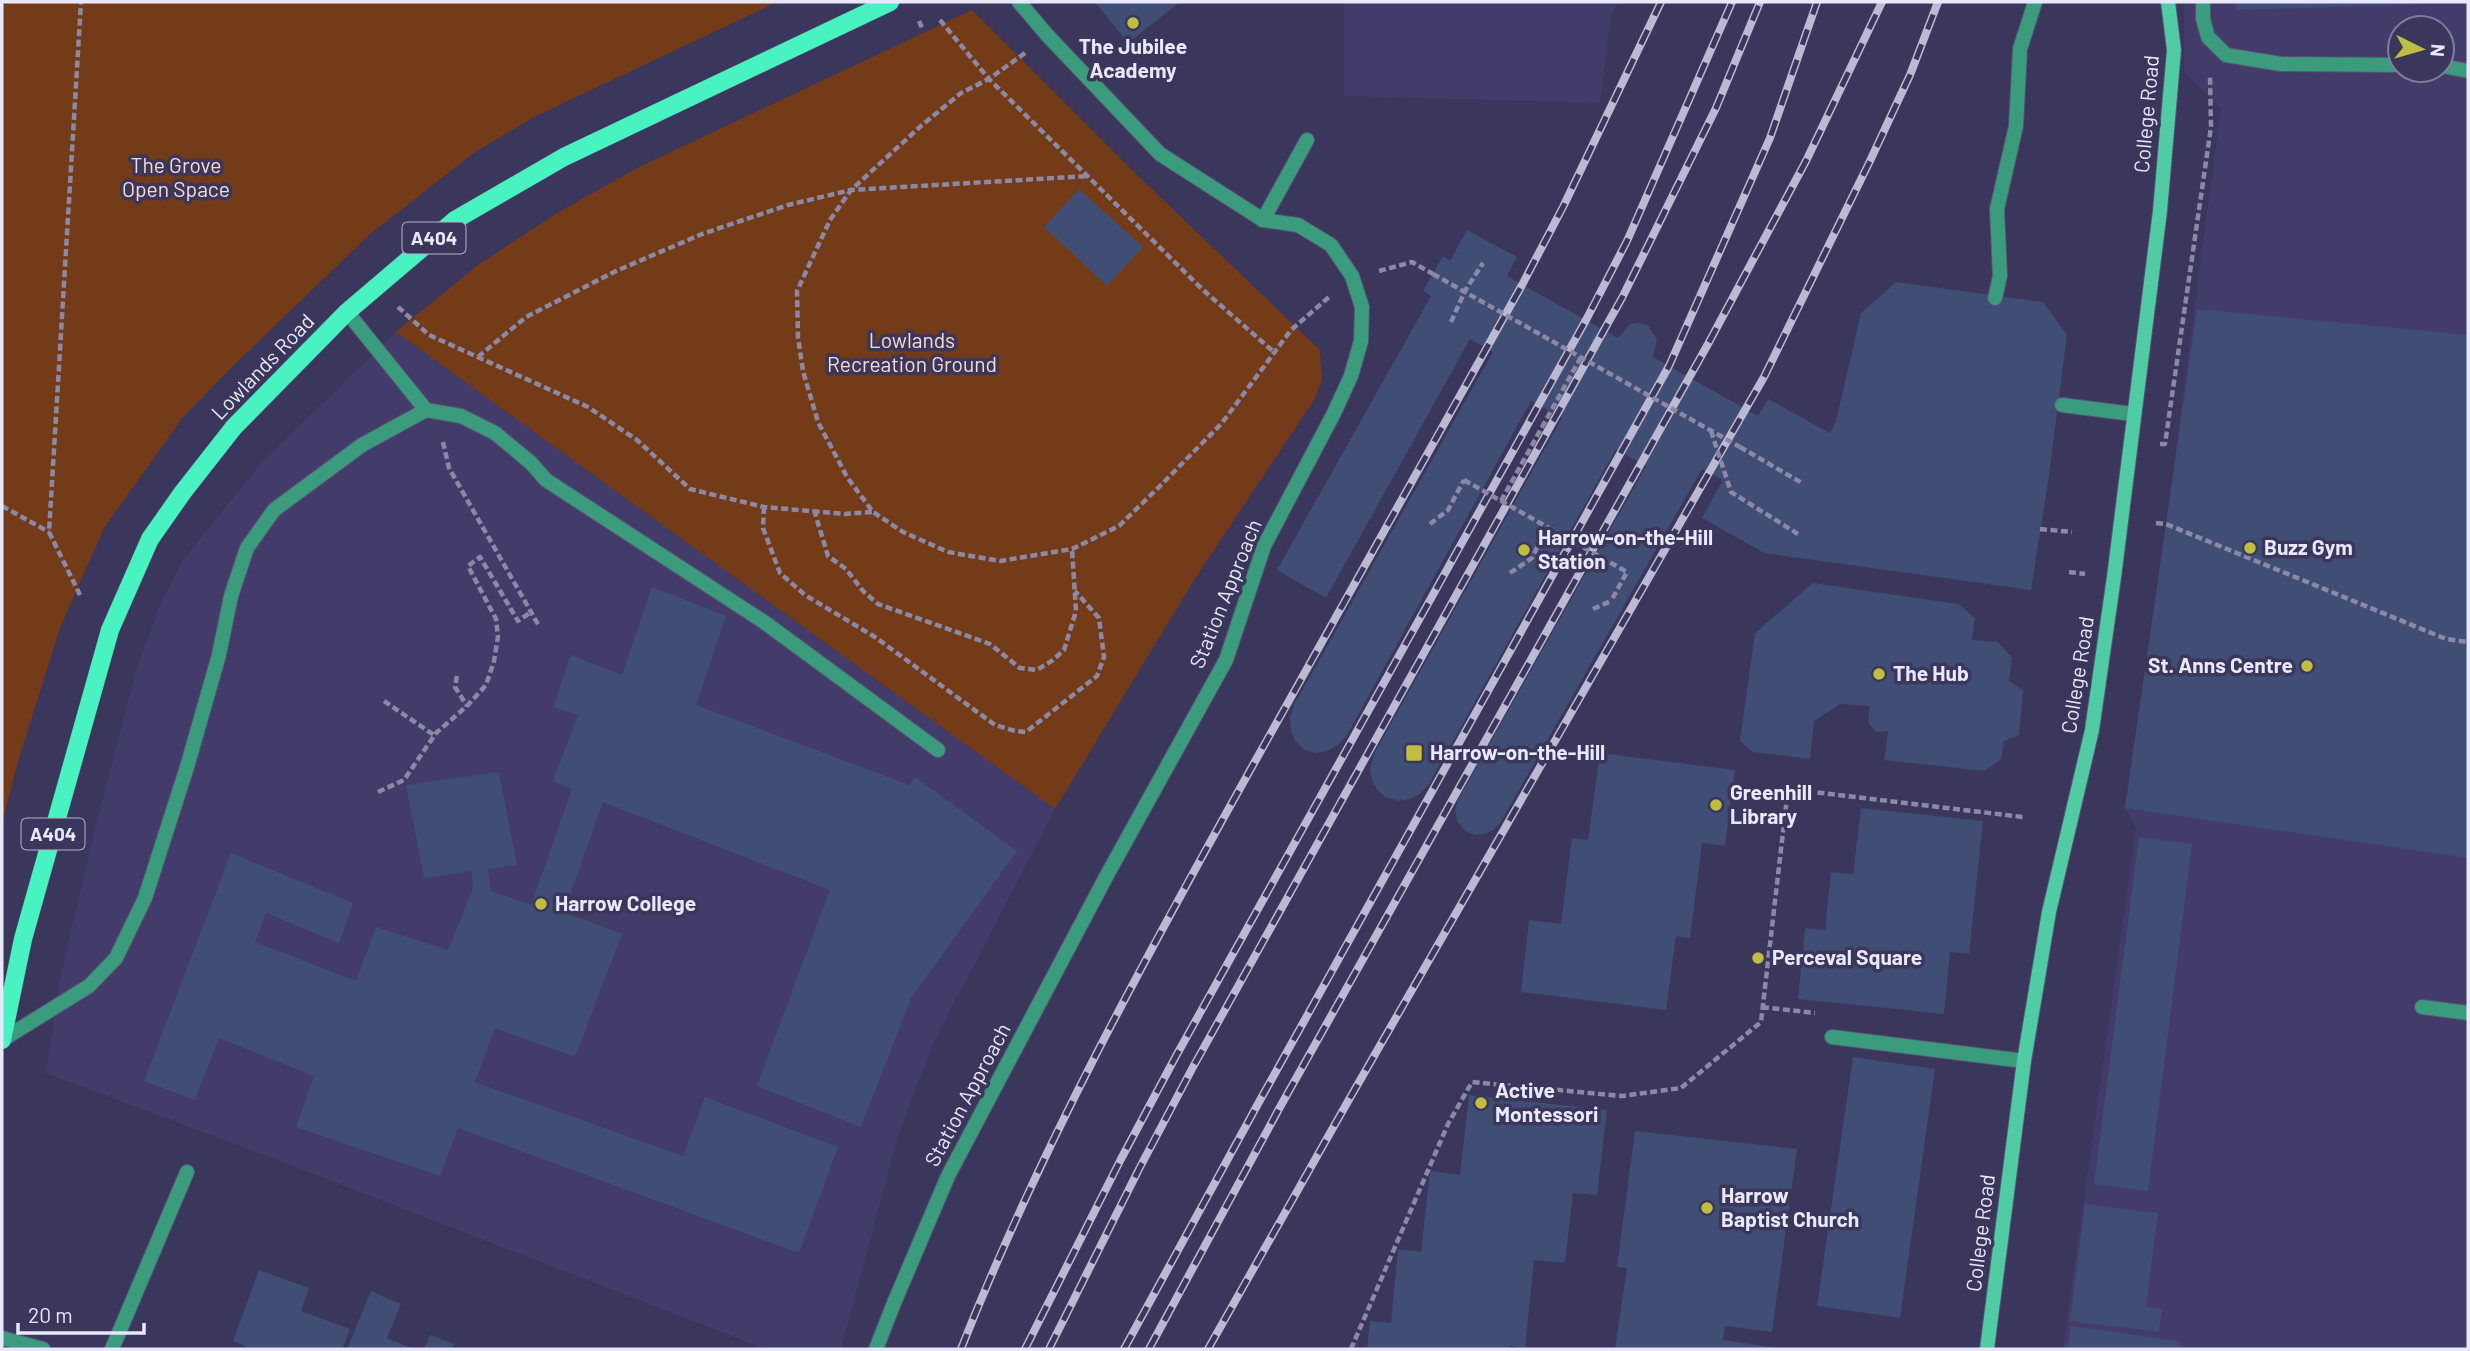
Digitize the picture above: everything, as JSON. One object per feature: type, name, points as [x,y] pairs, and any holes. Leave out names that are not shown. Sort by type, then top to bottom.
[{"type":"main road","name":"Lowlands Road","points":[[2,1040],[23,939],[110,630],[150,539],[234,427],[348,312],[455,220],[564,158],[890,2]]},
{"type":"main road","name":"College Road","points":[[1987,1349],[2025,1060],[2049,912],[2092,730],[2115,577],[2160,211],[2174,50],[2168,2]]},
{"type":"street","name":"Station Approach","points":[[876,1349],[948,1176],[1107,875],[1226,660],[1264,546],[1334,413],[1351,376],[1361,341],[1362,307],[1352,276],[1331,245],[1298,225],[1263,220],[1160,154],[1019,2]]},
{"type":"street","points":[[1995,298],[2000,276],[1997,209],[2016,126],[2020,49],[2035,2]]},
{"type":"street","points":[[2203,2],[2203,19],[2208,37],[2226,55],[2281,64],[2386,65]]},
{"type":"street","points":[[1263,220],[1307,140]]},
{"type":"street","points":[[348,312],[426,410],[461,416],[495,433],[531,463],[546,480],[764,622],[938,750]]},
{"type":"street","points":[[2062,405],[2133,414]]},
{"type":"street","points":[[2,1040],[89,986],[116,958],[145,898],[187,767],[247,548],[274,510],[362,445],[426,410]]},
{"type":"street","points":[[2422,1007],[2468,1013]]},
{"type":"street","points":[[1832,1037],[2025,1060]]},
{"type":"street","points":[[112,1349],[187,1172]]},
{"type":"street","points":[[2,1338],[43,1349]]},
{"type":"path","points":[[80,595],[49,531],[81,2]]},
{"type":"path","points":[[940,20],[989,79],[1202,289],[1275,354]]},
{"type":"path","points":[[919,21],[922,28]]},
{"type":"path","points":[[1048,36],[989,79],[961,93],[850,190],[830,220],[797,291],[798,337],[803,371],[818,422],[847,477],[873,512],[904,532],[948,552],[1000,561],[1072,549],[1119,526],[1222,423],[1291,330],[1352,276],[1412,262],[1802,482]]},
{"type":"path","points":[[2165,444],[2211,127],[2208,37]]},
{"type":"path","points":[[478,357],[526,317],[615,271],[702,234],[788,205],[850,190],[1089,176]]},
{"type":"path","points":[[1451,322],[1465,291],[1483,263]]},
{"type":"path","points":[[376,288],[429,335],[588,407],[637,440],[690,489],[764,507],[845,514],[873,512]]},
{"type":"path","points":[[1501,501],[1581,357]]},
{"type":"path","points":[[445,414],[442,436],[449,468],[539,626]]},
{"type":"path","points":[[1711,430],[1731,492],[1798,534]]},
{"type":"path","points":[[1430,524],[1448,510],[1464,480],[1628,572],[1611,601],[1593,609]]},
{"type":"path","points":[[2,506],[49,531]]},
{"type":"path","points":[[764,507],[764,528],[780,573],[805,595],[875,637],[995,725],[1015,732],[1026,732],[1097,676],[1104,657],[1099,618],[1075,591]]},
{"type":"path","points":[[814,510],[828,556],[846,569],[878,604],[990,645],[1020,668],[1037,670],[1064,650],[1076,611],[1072,549]]},
{"type":"path","points":[[2156,523],[2166,524],[2446,639],[2468,642]]},
{"type":"path","points":[[1510,573],[1532,558],[1547,527]]},
{"type":"path","points":[[2040,529],[2072,532]]},
{"type":"path","points":[[378,792],[404,780],[434,735],[486,685],[498,637],[496,619],[468,566],[480,558],[517,621],[531,612]]},
{"type":"path","points":[[2069,572],[2090,574]]},
{"type":"path","points":[[457,676],[455,687],[467,706]]},
{"type":"path","points":[[384,701],[434,735]]},
{"type":"path","points":[[1351,1349],[1448,1124],[1472,1082],[1622,1096],[1681,1088],[1761,1022],[1788,789],[2023,817]]},
{"type":"shaded area","points":[[1344,2],[1618,2],[1610,20],[1600,103],[1344,96]]},
{"type":"shaded area","points":[[2184,2],[2468,2],[2468,1349],[2063,1349],[2136,828],[2125,808],[2221,108],[2184,72]]},
{"type":"shaded area","name":"Harrow College","points":[[396,332],[1055,809],[935,1040],[899,1132],[841,1349],[765,1349],[46,1073],[59,983],[96,825],[136,671],[159,607],[183,560],[263,461]]},
{"type":"green space","name":"The Grove Open Space","points":[[2,2],[777,2],[534,117],[475,152],[370,234],[183,417],[104,528],[61,625],[18,761],[2,824]]},
{"type":"green space","name":"Lowlands Recreation Ground","points":[[972,10],[1135,173],[1320,350],[1322,380],[1314,400],[1196,577],[1055,809],[396,332],[478,265],[559,212],[639,167]]},
{"type":"building","name":"The Jubilee Academy","points":[[1095,2],[1180,2],[1128,43]]},
{"type":"building","points":[[2235,2],[2423,2],[2423,4],[2236,10]]},
{"type":"building","points":[[1079,189],[1143,247],[1107,286],[1044,227]]},
{"type":"building","name":"Harrow-on-the-Hill Station","points":[[1467,230],[1517,257],[1507,276],[1618,338],[1630,324],[1648,325],[1657,339],[1653,357],[1758,416],[1768,399],[1830,433],[1836,421],[1861,313],[1896,282],[2043,302],[2067,335],[2031,590],[1764,553],[1702,518],[1723,480],[1702,469],[1500,823],[1485,834],[1466,832],[1458,822],[1455,811],[1458,800],[1646,466],[1616,449],[1429,784],[1421,793],[1410,799],[1399,801],[1385,797],[1372,780],[1370,768],[1375,752],[1562,418],[1531,401],[1347,735],[1338,745],[1327,751],[1316,753],[1305,750],[1295,741],[1291,731],[1290,718],[1294,705],[1493,352],[1470,339],[1326,598],[1277,570],[1431,296],[1423,291],[1443,256],[1450,261]]},
{"type":"building","name":"St. Anns Centre","points":[[2197,309],[2468,335],[2468,858],[2125,808]]},
{"type":"building","name":"The Hub","points":[[1813,583],[1958,604],[1975,618],[1972,640],[1998,642],[2012,658],[2009,681],[2023,690],[2019,735],[2004,741],[2001,760],[1984,771],[1884,760],[1888,731],[1876,732],[1868,722],[1870,706],[1840,704],[1814,721],[1810,759],[1753,752],[1740,741],[1755,633]]},
{"type":"building","points":[[652,587],[726,616],[696,705],[909,785],[915,777],[1017,851],[911,998],[861,1127],[757,1086],[830,890],[603,802],[564,912],[622,934],[575,1057],[495,1028],[475,1082],[683,1156],[705,1097],[838,1147],[799,1253],[458,1128],[440,1176],[296,1127],[314,1076],[219,1038],[195,1100],[144,1081],[231,853],[353,903],[339,943],[266,913],[255,942],[356,981],[376,927],[448,950],[473,889],[472,871],[424,878],[406,785],[499,772],[517,865],[488,869],[491,891],[531,905],[572,789],[553,781],[578,715],[553,707],[571,655],[622,675]]},
{"type":"building","points":[[1600,753],[1735,770],[1725,846],[1702,843],[1690,938],[1676,936],[1666,1010],[1521,992],[1529,920],[1561,924],[1572,838],[1588,840]]},
{"type":"building","points":[[1861,808],[1983,821],[1969,954],[1950,952],[1944,1014],[1798,999],[1805,928],[1825,930],[1831,872],[1853,874]]},
{"type":"building","points":[[2139,837],[2192,844],[2148,1191],[2094,1184]]},
{"type":"building","points":[[1853,1057],[1935,1069],[1900,1318],[1817,1306]]},
{"type":"building","points":[[1469,1095],[1607,1110],[1597,1195],[1573,1193],[1565,1263],[1534,1260],[1525,1348],[1509,1346],[1509,1349],[1367,1349],[1370,1321],[1391,1323],[1398,1249],[1421,1252],[1430,1171],[1460,1175]]},
{"type":"building","name":"Harrow Baptist Church","points":[[1635,1131],[1797,1149],[1772,1332],[1725,1326],[1723,1340],[1786,1349],[1615,1349],[1627,1268],[1617,1267]]},
{"type":"building","points":[[2085,1204],[2158,1213],[2146,1307],[2162,1309],[2159,1332],[2070,1321]]},
{"type":"building","points":[[259,1270],[309,1288],[301,1311],[350,1329],[342,1349],[246,1349],[247,1347],[233,1341]]},
{"type":"building","points":[[371,1291],[401,1304],[387,1338],[414,1349],[347,1349]]},
{"type":"building","points":[[2071,1326],[2180,1341],[2179,1349],[2067,1349]]},
{"type":"building","points":[[430,1335],[454,1344],[452,1349],[424,1349]]},
{"type":"railway","points":[[961,1349],[1025,1199],[1097,1052],[1213,836],[1522,285],[1563,207],[1661,2]]},
{"type":"railway","points":[[1025,1349],[1176,1056],[1586,320],[1627,241],[1732,2]]},
{"type":"railway","points":[[1049,1349],[1193,1067],[1623,296],[1716,108],[1760,2]]},
{"type":"railway","points":[[1124,1349],[1669,366],[1770,138],[1817,2]]},
{"type":"railway","points":[[1149,1349],[1280,1107],[1708,344],[1806,161],[1882,2]]},
{"type":"railway","points":[[1208,1349],[1764,377],[1910,75],[1938,2]]},
{"type":"place","name":"The Jubilee Academy","points":[[1133,23]]},
{"type":"place","name":"Buzz Gym","points":[[2250,548]]},
{"type":"place","name":"Harrow-on-the-Hill Station","points":[[1524,550]]},
{"type":"place","name":"St. Anns Centre","points":[[2307,666]]},
{"type":"place","name":"The Hub","points":[[1879,674]]},
{"type":"place","name":"Harrow-on-the-Hill","points":[[1414,753]]},
{"type":"place","name":"Greenhill Library","points":[[1716,805]]},
{"type":"place","name":"Harrow College","points":[[541,904]]},
{"type":"place","name":"Perceval Square","points":[[1758,958]]},
{"type":"place","name":"Active Montessori","points":[[1481,1103]]},
{"type":"place","name":"Harrow Baptist Church","points":[[1707,1208]]}]
